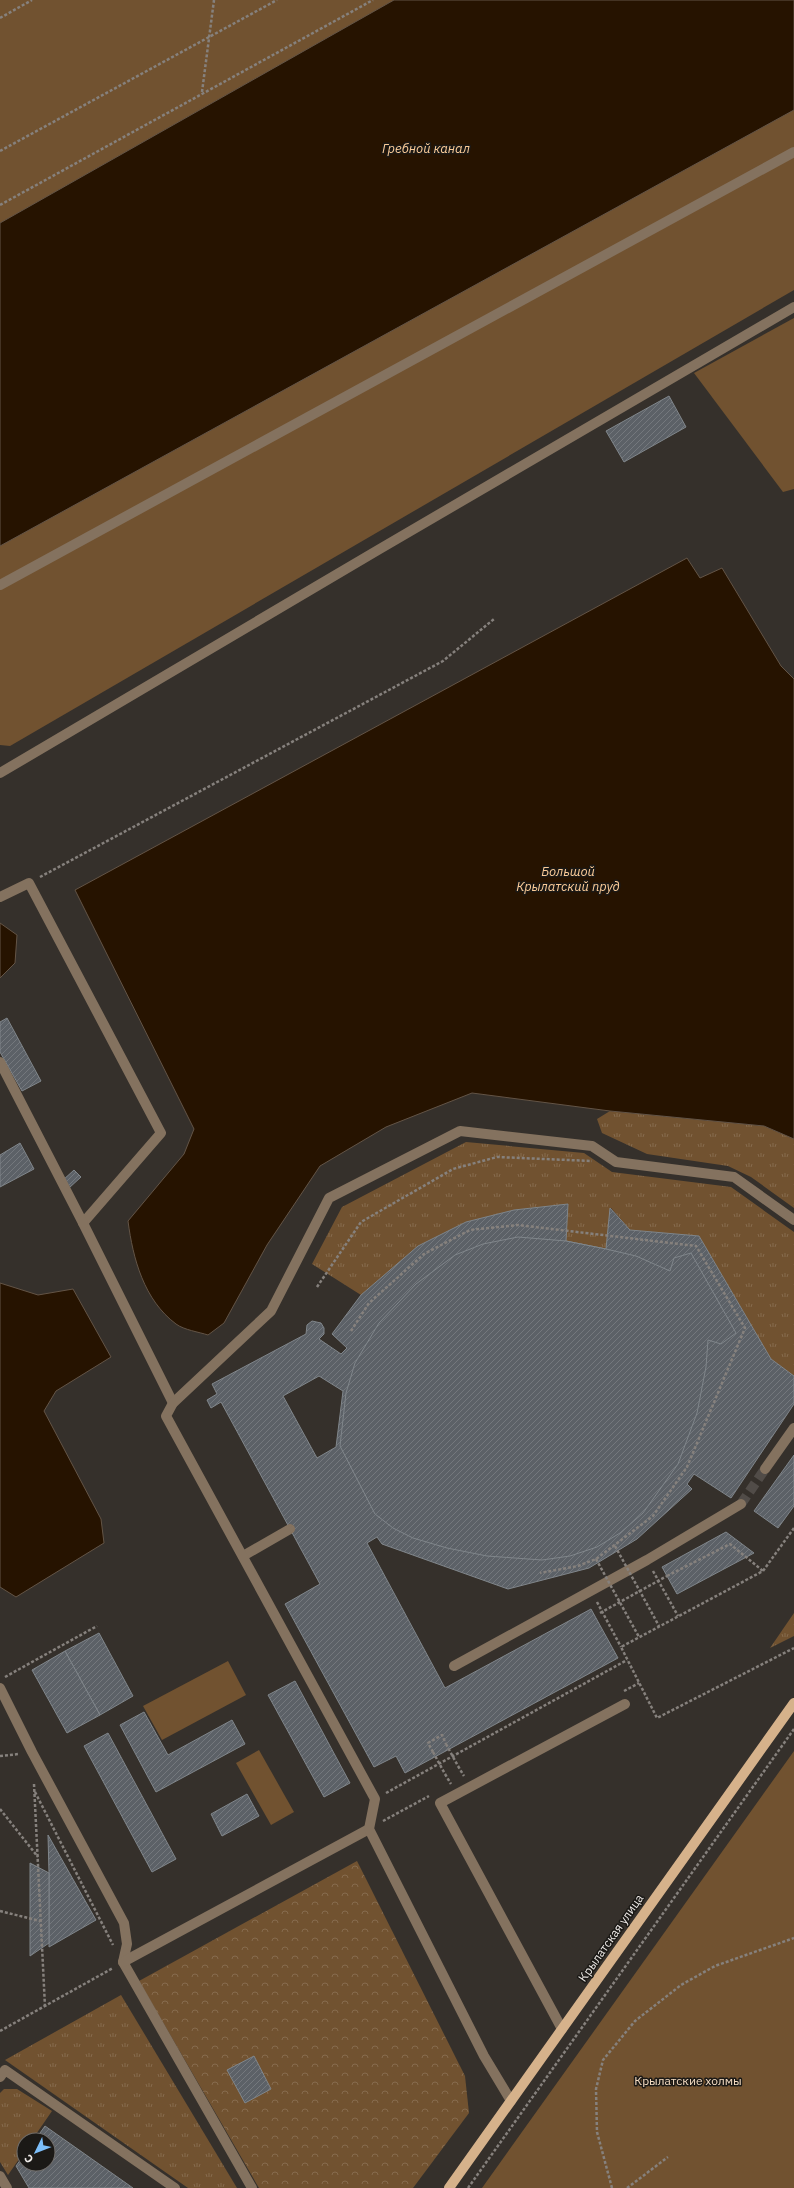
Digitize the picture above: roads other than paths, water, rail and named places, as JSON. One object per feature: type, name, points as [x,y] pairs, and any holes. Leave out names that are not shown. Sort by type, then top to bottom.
[{"type":"main road","name":"Крылатская улица","points":[[449,2188],[794,1704]]},
{"type":"lane","points":[[0,585],[794,152]]},
{"type":"lane","points":[[785,157],[794,162]]},
{"type":"lane","points":[[0,773],[794,307]]},
{"type":"lane","points":[[0,897],[29,883],[161,1133],[83,1223]]},
{"type":"lane","points":[[0,1062],[173,1403]]},
{"type":"lane","points":[[511,2100],[484,2056],[369,1829],[375,1799],[166,1416],[173,1403],[272,1311],[329,1198],[460,1131],[592,1146],[616,1162],[734,1177],[794,1220]]},
{"type":"lane","points":[[765,1469],[794,1428]]},
{"type":"lane","points":[[454,1666],[647,1560],[741,1504]]},
{"type":"lane","points":[[243,1556],[290,1529]]},
{"type":"lane","points":[[0,1688],[32,1752],[124,1923],[127,1944],[122,1962],[252,2188]]},
{"type":"lane","points":[[562,2029],[440,1804],[626,1704]]},
{"type":"lane","points":[[122,1962],[369,1829]]},
{"type":"lane","points":[[0,2077],[6,2070],[174,2188]]},
{"type":"lane","points":[[0,2176],[7,2188]]},
{"type":"water","name":"Гребной канал","points":[[394,0],[794,0],[794,110],[0,546],[0,223]]},
{"type":"water","name":"Большой Крылатский пруд","points":[[687,558],[700,578],[722,568],[781,666],[794,679],[794,1139],[764,1126],[610,1111],[472,1093],[386,1127],[320,1166],[267,1245],[224,1323],[208,1335],[179,1326],[165,1314],[148,1291],[133,1250],[128,1221],[184,1154],[194,1129],[75,890]]},
{"type":"water","points":[[0,923],[17,935],[15,963],[0,978]]},
{"type":"water","points":[[0,1283],[38,1295],[73,1289],[111,1357],[56,1391],[44,1411],[101,1519],[104,1543],[16,1597],[0,1587]]},
{"type":"tunnel","points":[[741,1504],[765,1469]]},
{"type":"park label","name":"Крылатские холмы","points":[[688,2081]]}]
